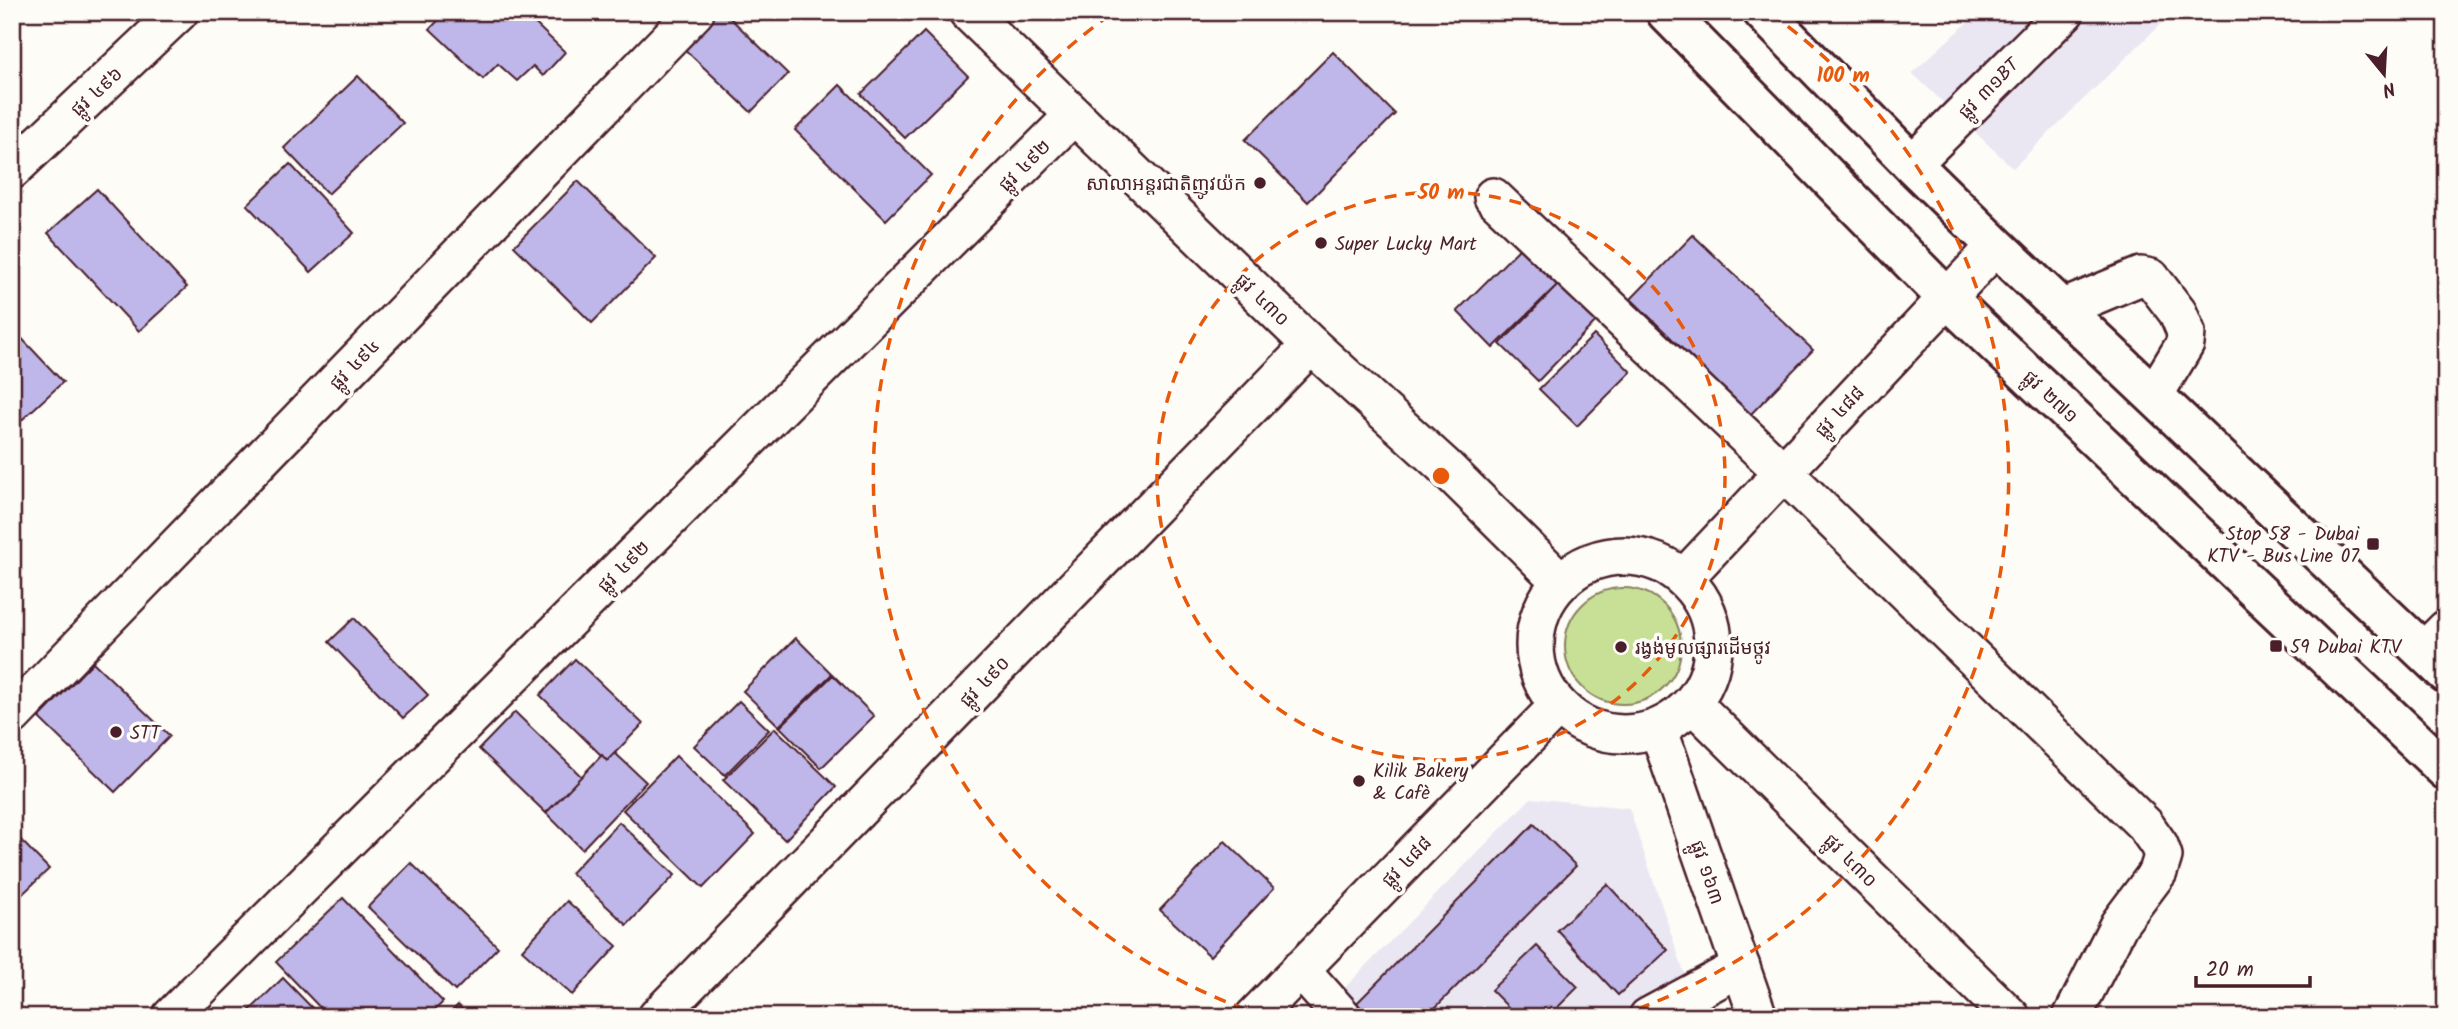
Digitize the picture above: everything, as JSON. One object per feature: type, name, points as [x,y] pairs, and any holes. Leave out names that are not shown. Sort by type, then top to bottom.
[{"type":"main road","name":"ផ្លូវ ២៧១","points":[[1666,12],[1947,297],[2446,770]]},
{"type":"main road","points":[[1763,12],[1912,164],[2062,309],[2438,651]]},
{"type":"street","name":"ផ្លូវ ៤៩៦","points":[[12,170],[179,12]]},
{"type":"street","name":"ផ្លូវ ៤៩៤","points":[[12,716],[695,12]]},
{"type":"street","name":"ផ្លូវ ៤៣០","points":[[968,12],[1311,345],[1443,465],[1560,582]]},
{"type":"street","name":"ផ្លូវ ៣១BT","points":[[1912,164],[2064,12]]},
{"type":"street","name":"ផ្លូវ ៤៩២","points":[[172,1017],[1074,115]]},
{"type":"street","points":[[1493,197],[1782,471],[2146,825],[2160,845],[2163,856],[2158,872],[2119,923],[2072,1017]]},
{"type":"street","name":"ផ្លូវ ៤៨៨","points":[[1684,578],[1996,246]]},
{"type":"street","points":[[2062,309],[2141,276],[2151,278],[2178,313],[2186,332],[2185,344],[2154,395]]},
{"type":"street","name":"ផ្លូវ ៤៩០","points":[[657,1017],[1311,345]]},
{"type":"street","points":[[1635,556],[1661,564],[1684,578],[1698,595],[1709,616],[1713,638],[1712,661],[1705,683],[1692,703],[1677,718],[1658,727],[1631,734],[1605,732],[1580,723],[1558,706],[1545,688],[1537,666],[1534,644],[1542,611],[1560,582],[1582,567],[1595,562],[1635,556]]},
{"type":"street","name":"ផ្លូវ ៤៣០","points":[[1692,703],[2011,1017]]},
{"type":"street","name":"ផ្លូវ ៤៨៨","points":[[1254,1017],[1558,706]]},
{"type":"street","name":"ផ្លូវ ១៦៣","points":[[1658,727],[1759,1017]]},
{"type":"street","points":[[1648,1017],[1741,967]]},
{"type":"street","points":[[1300,969],[1343,1017]]},
{"type":"shaded area","points":[[1979,12],[2173,12],[2013,168],[1912,73]]},
{"type":"shaded area","points":[[1531,798],[1629,808],[1699,1017],[1316,1017]]},
{"type":"green space","points":[[1623,588],[1645,593],[1664,605],[1676,624],[1681,646],[1676,668],[1664,687],[1645,699],[1623,704],[1601,699],[1582,687],[1570,668],[1565,646],[1570,624],[1582,605],[1601,593]]},
{"type":"building","points":[[446,12],[523,12],[565,52],[543,76],[533,66],[517,81],[498,64],[483,79],[430,29]]},
{"type":"building","points":[[710,12],[724,12],[788,74],[751,112],[679,44]]},
{"type":"building","points":[[924,32],[968,76],[905,138],[861,94]]},
{"type":"building","points":[[1333,52],[1395,114],[1308,202],[1245,140]]},
{"type":"building","points":[[358,76],[403,123],[328,194],[284,148]]},
{"type":"building","points":[[840,85],[931,175],[886,220],[795,130]]},
{"type":"building","points":[[290,164],[354,233],[311,272],[247,205]]},
{"type":"building","points":[[578,181],[656,258],[592,323],[514,246]]},
{"type":"building","points":[[97,189],[187,287],[139,331],[48,233]]},
{"type":"building","points":[[1693,235],[1813,350],[1750,415],[1631,299]]},
{"type":"building","points":[[1522,246],[1559,283],[1493,348],[1457,311]]},
{"type":"building","points":[[1564,279],[1601,316],[1538,381],[1500,344]]},
{"type":"building","points":[[12,328],[63,382],[12,429]]},
{"type":"building","points":[[1594,335],[1631,372],[1577,426],[1539,389]]},
{"type":"building","points":[[354,618],[428,695],[403,718],[329,642]]},
{"type":"building","points":[[796,638],[832,674],[779,726],[743,691]]},
{"type":"building","points":[[575,659],[643,724],[607,761],[540,695]]},
{"type":"building","points":[[93,662],[170,736],[115,792],[39,718]]},
{"type":"building","points":[[833,675],[874,716],[821,768],[780,727]]},
{"type":"building","points":[[739,701],[769,730],[725,775],[694,746]]},
{"type":"building","points":[[515,712],[582,777],[546,813],[479,749]]},
{"type":"building","points":[[775,728],[836,787],[785,840],[723,780]]},
{"type":"building","points":[[615,753],[646,782],[582,849],[546,813],[602,755],[607,761]]},
{"type":"building","points":[[676,756],[755,834],[703,888],[623,810]]},
{"type":"building","points":[[619,822],[675,875],[627,925],[571,873]]},
{"type":"building","points":[[1534,824],[1576,866],[1426,1017],[1351,1017],[1347,1013]]},
{"type":"building","points":[[12,831],[49,869],[12,904]]},
{"type":"building","points":[[1225,841],[1274,888],[1210,956],[1160,910]]},
{"type":"building","points":[[411,863],[498,947],[455,991],[368,907]]},
{"type":"building","points":[[1607,884],[1668,950],[1618,995],[1557,930]]},
{"type":"building","points":[[343,898],[443,1002],[428,1017],[329,1017],[276,962]]},
{"type":"building","points":[[567,901],[617,946],[572,995],[522,950]]},
{"type":"building","points":[[1537,946],[1578,987],[1548,1017],[1518,1017],[1491,990]]},
{"type":"building","points":[[283,978],[321,1017],[243,1017]]},
{"type":"building","points":[[458,1005],[470,1017],[446,1017]]},
{"type":"place","name":"សាលាអន្តរជាតិញូវយ៉ក","points":[[1260,183]]},
{"type":"place","name":"Super Lucky Mart","points":[[1321,243]]},
{"type":"place","name":"Stop 58 - Dubai KTV - Bus Line 07","points":[[2373,544]]},
{"type":"place","name":"59 Dubai KTV","points":[[2276,646]]},
{"type":"place","name":"រង្វង់មូលផ្សារដើមថ្កូវ","points":[[1621,647]]},
{"type":"place","name":"STT","points":[[116,732]]},
{"type":"place","name":"Kilik Bakery & Cafè","points":[[1359,781]]}]
